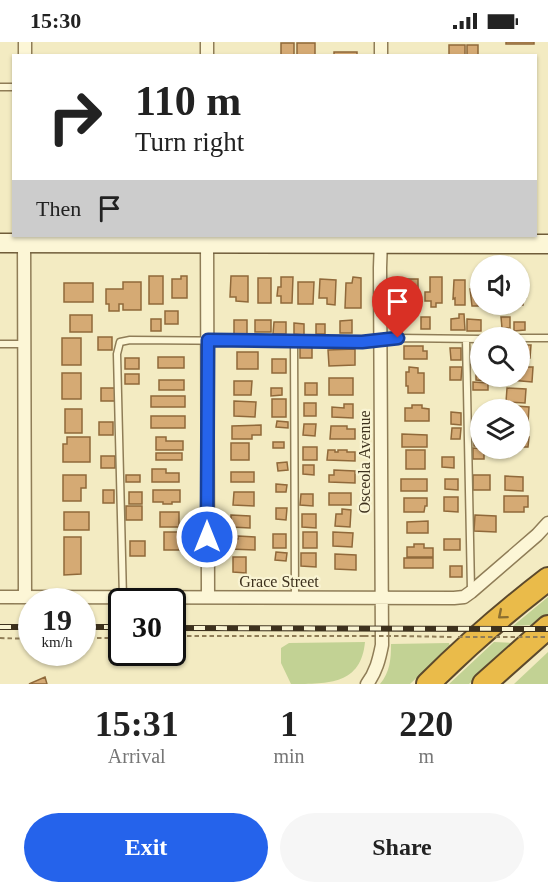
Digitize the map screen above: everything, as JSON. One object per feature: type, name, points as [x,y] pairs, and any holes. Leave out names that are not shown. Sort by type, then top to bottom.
[{"type":"highway","points":[[428,684],[508,610],[548,579]]},
{"type":"highway","points":[[484,684],[548,627]]},
{"type":"street","points":[[24,239],[25,588]]},
{"type":"street","points":[[0,243],[24,239],[381,239],[548,244]]},
{"type":"street","points":[[207,239],[208,597]]},
{"type":"street","name":"Osceola Avenue","points":[[367,684],[374,675],[382,645],[381,239]]},
{"type":"street","name":"Grace Street","points":[[186,597],[464,597],[548,523]]},
{"type":"street","name":"Grace Street","points":[[0,597],[18,597]]},
{"type":"lane","points":[[123,588],[117,354],[120,342],[129,340],[362,342],[398,338],[470,339]]},
{"type":"lane","points":[[530,338],[548,338]]},
{"type":"lane","points":[[466,339],[471,592]]},
{"type":"lane","points":[[294,341],[295,597]]},
{"type":"lane","points":[[0,344],[24,344]]},
{"type":"path","points":[[186,636],[548,637]]},
{"type":"path","points":[[0,638],[18,639]]},
{"type":"green space","points":[[548,597],[548,614],[533,625],[513,626]]},
{"type":"green space","points":[[365,642],[362,656],[350,674],[330,682],[291,684],[281,663],[281,648],[289,643]]},
{"type":"green space","points":[[494,642],[513,643],[469,684],[449,684]]},
{"type":"green space","points":[[449,643],[450,646],[410,684],[380,684],[389,665],[391,644]]},
{"type":"green space","points":[[548,652],[548,684],[514,684]]},
{"type":"building","points":[[506,42],[534,42],[534,44],[506,44]]},
{"type":"building","points":[[281,43],[294,43],[294,54],[281,54]]},
{"type":"building","points":[[297,43],[315,43],[315,54],[297,54]]},
{"type":"building","points":[[449,45],[465,45],[465,54],[449,54]]},
{"type":"building","points":[[467,45],[478,45],[478,54],[467,54]]},
{"type":"building","points":[[334,52],[357,52],[357,54],[334,54]]},
{"type":"building","points":[[149,276],[163,276],[163,304],[149,304]]},
{"type":"building","points":[[181,276],[187,276],[187,298],[172,298],[172,279],[181,279]]},
{"type":"building","points":[[231,276],[248,276],[248,302],[236,301],[236,297],[230,297]]},
{"type":"building","points":[[281,277],[293,277],[292,303],[281,303],[281,296],[277,296],[278,287],[281,287]]},
{"type":"building","points":[[353,277],[361,278],[361,308],[345,308],[346,283],[352,283]]},
{"type":"building","points":[[430,277],[442,277],[442,303],[436,303],[436,307],[431,307],[431,301],[425,301],[425,292],[430,292]]},
{"type":"building","points":[[258,278],[271,278],[271,303],[258,303]]},
{"type":"building","points":[[320,279],[336,280],[335,305],[327,304],[327,298],[319,298]]},
{"type":"building","points":[[405,279],[418,279],[418,309],[407,309],[407,299],[403,299]]},
{"type":"building","points":[[454,280],[465,280],[465,305],[455,305]]},
{"type":"building","points":[[123,282],[141,282],[141,310],[123,310],[123,304],[119,304],[119,311],[109,311],[109,304],[106,304],[106,289],[123,289]]},
{"type":"building","points":[[298,282],[314,282],[313,304],[298,304]]},
{"type":"building","points":[[64,283],[93,283],[93,302],[64,302]]},
{"type":"building","points":[[165,311],[178,311],[178,324],[165,324]]},
{"type":"building","points":[[459,314],[464,314],[465,330],[451,330],[451,319],[459,318]]},
{"type":"building","points":[[70,315],[92,315],[92,332],[70,332]]},
{"type":"building","points":[[421,317],[430,317],[430,329],[421,329]]},
{"type":"building","points":[[501,317],[510,317],[510,327],[502,327]]},
{"type":"building","points":[[151,319],[161,319],[161,331],[151,331]]},
{"type":"building","points":[[467,319],[481,320],[481,327],[470,327],[470,331],[467,331]]},
{"type":"building","points":[[234,320],[247,320],[247,334],[234,334]]},
{"type":"building","points":[[255,320],[271,320],[271,332],[255,332]]},
{"type":"building","points":[[352,320],[352,333],[340,333],[340,321]]},
{"type":"building","points":[[274,322],[286,322],[286,334],[273,334]]},
{"type":"building","points":[[514,322],[525,322],[525,327],[514,327]]},
{"type":"building","points":[[294,323],[304,324],[304,335],[294,334]]},
{"type":"building","points":[[316,324],[325,324],[325,334],[316,334]]},
{"type":"building","points":[[98,337],[112,337],[112,350],[98,350]]},
{"type":"building","points":[[62,338],[81,338],[81,365],[62,365]]},
{"type":"building","points":[[404,346],[423,346],[423,351],[427,351],[427,359],[404,359]]},
{"type":"building","points":[[300,347],[312,347],[312,358],[300,358]]},
{"type":"building","points":[[450,348],[461,348],[461,360],[451,360]]},
{"type":"building","points":[[355,349],[355,365],[329,366],[328,350]]},
{"type":"building","points":[[237,352],[258,352],[258,369],[237,369]]},
{"type":"building","points":[[158,357],[184,357],[184,368],[158,368]]},
{"type":"building","points":[[125,358],[139,358],[139,369],[125,369]]},
{"type":"building","points":[[272,359],[286,359],[286,373],[272,373]]},
{"type":"building","points":[[409,367],[418,368],[418,373],[424,373],[424,393],[408,393],[406,372],[409,372]]},
{"type":"building","points":[[450,367],[462,367],[461,380],[450,380]]},
{"type":"building","points":[[530,367],[533,367],[532,382],[530,382]]},
{"type":"building","points":[[62,373],[81,373],[81,399],[62,399]]},
{"type":"building","points":[[125,374],[139,374],[139,384],[125,384]]},
{"type":"building","points":[[329,378],[353,378],[353,395],[329,395]]},
{"type":"building","points":[[159,380],[184,380],[184,390],[159,390]]},
{"type":"building","points":[[234,381],[252,381],[251,395],[234,395]]},
{"type":"building","points":[[305,383],[317,383],[317,395],[305,395]]},
{"type":"building","points":[[473,387],[488,387],[488,390],[473,390]]},
{"type":"building","points":[[101,388],[115,388],[115,401],[101,401]]},
{"type":"building","points":[[271,388],[282,388],[282,395],[271,396]]},
{"type":"building","points":[[507,388],[526,389],[525,399],[506,399]]},
{"type":"building","points":[[151,396],[185,396],[185,407],[151,407]]},
{"type":"building","points":[[272,399],[286,399],[286,417],[272,417]]},
{"type":"building","points":[[234,401],[256,402],[255,417],[234,416]]},
{"type":"building","points":[[304,403],[316,403],[316,416],[304,416]]},
{"type":"building","points":[[344,404],[353,404],[353,418],[332,417],[332,407],[344,408]]},
{"type":"building","points":[[412,405],[422,405],[422,408],[429,409],[429,421],[405,421],[405,408],[412,408]]},
{"type":"building","points":[[65,409],[82,409],[82,433],[65,433]]},
{"type":"building","points":[[451,412],[461,413],[461,425],[451,424]]},
{"type":"building","points":[[151,416],[185,416],[185,428],[151,428]]},
{"type":"building","points":[[277,421],[288,422],[288,428],[276,427]]},
{"type":"building","points":[[99,422],[113,422],[113,435],[99,435]]},
{"type":"building","points":[[304,424],[316,424],[315,436],[303,435]]},
{"type":"building","points":[[261,425],[261,435],[252,435],[252,439],[232,439],[232,426]]},
{"type":"building","points":[[331,426],[347,426],[347,429],[355,429],[355,439],[330,439]]},
{"type":"building","points":[[452,428],[461,428],[460,439],[451,439]]},
{"type":"building","points":[[402,434],[427,435],[427,447],[402,447]]},
{"type":"building","points":[[67,437],[90,437],[90,462],[63,462],[63,444],[67,444]]},
{"type":"building","points":[[156,437],[166,437],[166,441],[183,441],[183,450],[156,450]]},
{"type":"building","points":[[273,442],[284,442],[284,448],[273,448]]},
{"type":"building","points":[[231,443],[249,443],[249,460],[231,460]]},
{"type":"building","points":[[303,447],[317,447],[317,460],[303,460]]},
{"type":"building","points":[[328,450],[355,452],[355,461],[327,460]]},
{"type":"building","points":[[406,450],[425,450],[425,469],[406,469]]},
{"type":"building","points":[[156,453],[182,453],[182,460],[156,460]]},
{"type":"building","points":[[101,456],[115,456],[115,468],[101,468]]},
{"type":"building","points":[[442,457],[454,457],[454,468],[442,467]]},
{"type":"building","points":[[287,462],[288,470],[278,471],[277,463]]},
{"type":"building","points":[[303,465],[314,465],[314,475],[303,474]]},
{"type":"building","points":[[152,469],[166,469],[166,473],[179,473],[179,482],[152,482]]},
{"type":"building","points":[[334,470],[355,471],[355,483],[329,482],[329,475],[334,475]]},
{"type":"building","points":[[231,472],[254,472],[254,482],[231,482]]},
{"type":"building","points":[[63,475],[86,475],[86,488],[81,488],[81,501],[63,501]]},
{"type":"building","points":[[126,475],[140,475],[140,482],[126,482]]},
{"type":"building","points":[[473,475],[490,475],[490,490],[473,490]]},
{"type":"building","points":[[505,476],[523,477],[523,491],[505,490]]},
{"type":"building","points":[[401,479],[427,479],[427,491],[401,491]]},
{"type":"building","points":[[445,479],[458,479],[458,490],[445,489]]},
{"type":"building","points":[[276,484],[287,485],[286,492],[276,492]]},
{"type":"building","points":[[103,490],[114,490],[114,503],[103,503]]},
{"type":"building","points":[[153,490],[180,490],[180,502],[163,504],[163,502],[153,502]]},
{"type":"building","points":[[129,492],[142,492],[142,504],[129,504]]},
{"type":"building","points":[[234,492],[254,492],[254,506],[233,505]]},
{"type":"building","points":[[329,493],[351,493],[351,505],[329,505]]},
{"type":"building","points":[[301,494],[313,494],[313,506],[300,505]]},
{"type":"building","points":[[504,496],[528,496],[528,507],[524,507],[524,512],[504,512]]},
{"type":"building","points":[[444,497],[458,497],[458,512],[444,511]]},
{"type":"building","points":[[404,498],[427,498],[424,512],[404,512]]},
{"type":"building","points":[[126,506],[142,506],[142,520],[126,520]]},
{"type":"building","points":[[276,508],[287,508],[286,520],[276,519]]},
{"type":"building","points":[[342,509],[351,510],[350,527],[335,526],[336,514],[342,514]]},
{"type":"building","points":[[64,512],[89,512],[89,530],[64,530]]},
{"type":"building","points":[[160,512],[179,512],[179,527],[160,527]]},
{"type":"building","points":[[302,514],[316,514],[316,528],[302,527]]},
{"type":"building","points":[[231,515],[250,516],[250,528],[231,527]]},
{"type":"building","points":[[475,515],[496,516],[496,532],[474,531]]},
{"type":"building","points":[[428,521],[428,533],[407,533],[407,522]]},
{"type":"building","points":[[164,532],[179,532],[179,536],[183,536],[183,543],[179,543],[179,550],[164,550]]},
{"type":"building","points":[[303,532],[317,532],[317,548],[303,548]]},
{"type":"building","points":[[333,532],[353,533],[352,547],[333,546]]},
{"type":"building","points":[[273,534],[286,534],[286,548],[273,548]]},
{"type":"building","points":[[238,536],[255,537],[255,550],[229,549],[229,538],[238,539]]},
{"type":"building","points":[[64,537],[81,537],[81,574],[64,575]]},
{"type":"building","points":[[444,539],[460,539],[460,550],[444,550]]},
{"type":"building","points":[[130,541],[145,541],[145,556],[130,556]]},
{"type":"building","points":[[414,544],[424,544],[424,548],[433,548],[433,557],[407,557],[407,547],[414,547]]},
{"type":"building","points":[[276,552],[287,553],[286,561],[275,560]]},
{"type":"building","points":[[301,553],[316,553],[316,567],[301,566]]},
{"type":"building","points":[[335,554],[356,555],[356,570],[335,569]]},
{"type":"building","points":[[233,557],[246,557],[246,573],[233,572]]},
{"type":"building","points":[[404,558],[433,558],[433,568],[404,568]]},
{"type":"building","points":[[450,566],[462,566],[462,577],[450,577]]},
{"type":"building","points":[[45,677],[47,684],[29,684]]},
{"type":"railway","points":[[0,627],[18,627]]},
{"type":"railway","points":[[96,627],[108,627]]},
{"type":"railway","points":[[186,628],[548,629]]},
{"type":"route","points":[[207,537],[208,340],[362,342],[398,338]]}]
